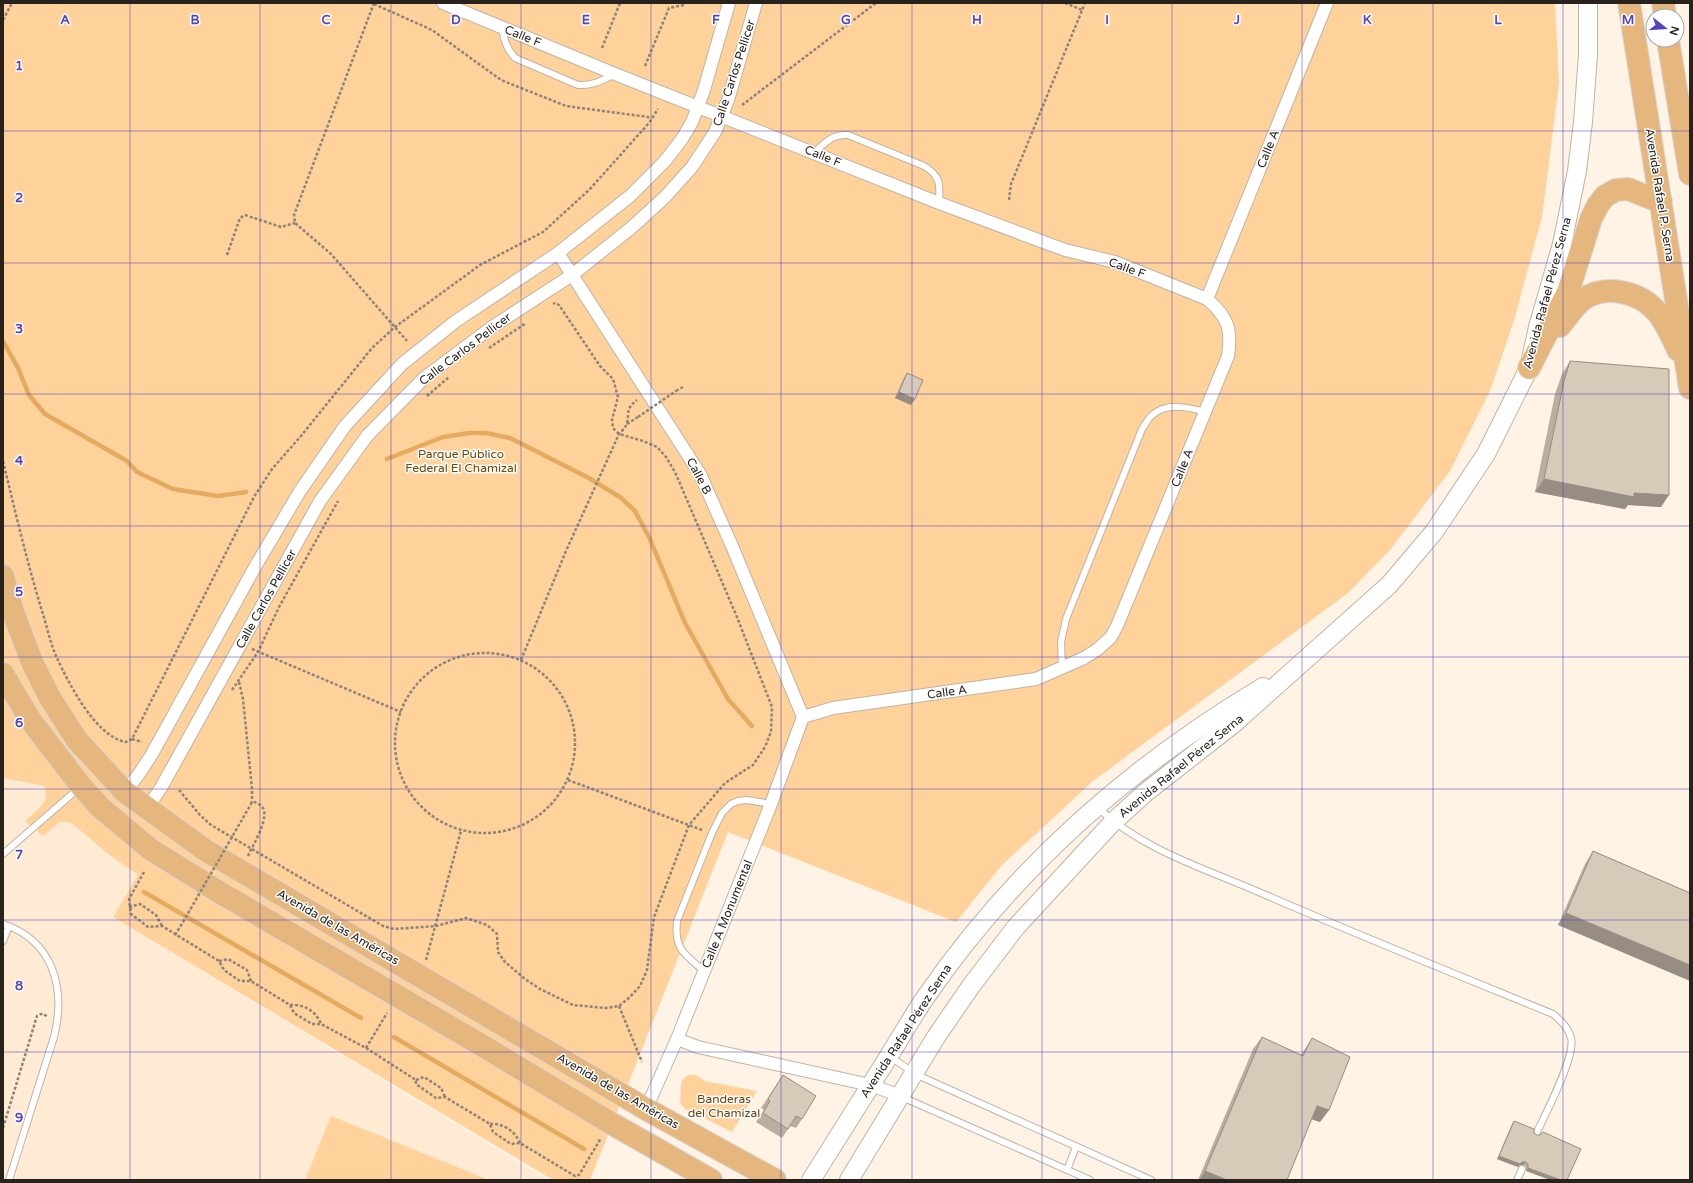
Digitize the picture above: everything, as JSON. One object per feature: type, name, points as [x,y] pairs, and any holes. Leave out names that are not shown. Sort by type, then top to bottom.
[{"type":"highway","name":"Avenida Rafael P. Serna","points":[[1629,3],[1690,388]]},
{"type":"highway","points":[[1669,48],[1690,174]]},
{"type":"highway","points":[[1529,368],[1568,292],[1592,219],[1598,205],[1605,196],[1616,190],[1628,189],[1661,202]]},
{"type":"highway","points":[[1529,368],[1568,315],[1583,300],[1598,293],[1610,291],[1630,294],[1648,303],[1657,312],[1669,330],[1686,365]]},
{"type":"highway","name":"Avenida de las Américas","points":[[3,576],[13,612],[32,662],[50,698],[77,740],[125,792],[205,850],[646,1109],[775,1180]]},
{"type":"highway","points":[[3,674],[32,721],[81,786],[101,808],[150,849],[219,892],[711,1180]]},
{"type":"highway","points":[[483,1046],[543,1070],[621,1115],[637,1117],[646,1109]]},
{"type":"main road","name":"Avenida Rafael Pérez Serna","points":[[849,1180],[915,1074],[936,1037],[971,986],[1016,927],[1113,822],[1145,793],[1232,725],[1294,668],[1324,645],[1389,584],[1434,532],[1486,454],[1529,368],[1538,327],[1562,244],[1577,171],[1583,122],[1588,55],[1588,3]]},
{"type":"main road","name":"Avenida Rafael Pérez Serna","points":[[811,1180],[924,999],[955,957],[1017,882],[1066,832],[1142,769],[1226,709],[1294,668]]},
{"type":"main road","points":[[633,1135],[647,1153],[691,1180]]},
{"type":"street","name":"Calle F","points":[[443,3],[615,74],[815,152],[940,203],[1065,250],[1115,262],[1207,299]]},
{"type":"street","name":"Calle Carlos Pellicer","points":[[125,792],[152,754],[255,567],[300,491],[346,426],[408,359],[456,321],[558,253],[630,196],[665,161],[682,139],[692,122],[729,3]]},
{"type":"street","name":"Calle Carlos Pellicer","points":[[147,809],[162,786],[320,501],[367,436],[424,378],[492,327],[572,276],[631,228],[665,197],[692,168],[711,140],[728,100],[756,3]]},
{"type":"street","name":"Calle A","points":[[803,717],[833,708],[1036,679],[1084,658],[1098,649],[1111,637],[1117,626],[1228,356],[1230,338],[1227,322],[1220,310],[1207,299],[1327,3]]},
{"type":"street","name":"Calle B","points":[[558,253],[700,474],[732,546],[803,717]]},
{"type":"street","name":"Calle A Monumental","points":[[646,1109],[677,1039],[771,804],[803,717]]},
{"type":"street","points":[[677,1039],[698,1047],[870,1085],[901,1096]]},
{"type":"lane","points":[[502,27],[504,41],[508,50],[515,58],[578,84],[587,86],[615,74]]},
{"type":"lane","points":[[815,152],[832,137],[839,134],[848,135],[924,166],[934,172],[940,183],[940,203]]},
{"type":"lane","points":[[1062,668],[1061,642],[1066,619],[1142,429],[1151,416],[1164,408],[1186,407],[1205,412]]},
{"type":"lane","points":[[3,854],[81,786]]},
{"type":"lane","points":[[704,971],[685,955],[677,943],[676,932],[677,921],[712,833],[722,813],[730,804],[747,800],[771,804]]},
{"type":"lane","points":[[1096,806],[1113,822],[1165,852],[1375,942],[1553,1014],[1565,1025],[1571,1040],[1570,1058],[1536,1134]]},
{"type":"lane","points":[[3,941],[6,925],[28,936],[43,951],[51,965],[59,998],[58,1018],[54,1037],[9,1180]]},
{"type":"lane","points":[[889,1056],[915,1074],[1151,1180]]},
{"type":"lane","points":[[901,1096],[1090,1180]]},
{"type":"lane","points":[[1067,1170],[1076,1147]]},
{"type":"lane","points":[[1517,1180],[1522,1169]]},
{"type":"path","points":[[3,20],[12,3]]},
{"type":"path","points":[[407,341],[331,254],[295,223],[294,215],[373,3],[432,30],[501,80],[566,106],[640,116],[651,119]]},
{"type":"path","points":[[602,48],[620,3]]},
{"type":"path","points":[[645,66],[669,8],[684,5],[686,3]]},
{"type":"path","points":[[742,105],[876,3]]},
{"type":"path","points":[[1065,3],[1082,10]]},
{"type":"path","points":[[1010,200],[1011,184],[1085,3]]},
{"type":"path","points":[[227,255],[240,218],[245,215],[281,227],[295,223]]},
{"type":"path","points":[[179,790],[200,815],[211,825],[383,926],[394,929],[436,926],[466,918],[487,925],[497,934],[498,952],[505,962],[525,979],[540,989],[573,1005],[606,1008],[619,1006],[640,986],[647,970],[654,917],[689,825],[725,783],[753,765],[765,747],[771,732],[772,707],[737,617],[675,472],[666,457],[657,447],[619,434],[614,428],[612,420],[618,397],[614,380],[600,366],[559,305],[555,303],[548,308]]},
{"type":"path","points":[[482,352],[528,321]]},
{"type":"path","points":[[422,400],[451,376]]},
{"type":"path","points":[[521,660],[566,551],[590,502],[619,434],[627,424],[683,387]]},
{"type":"path","points":[[627,424],[627,412],[631,405],[646,392]]},
{"type":"path","points":[[3,461],[29,569],[56,656],[82,704],[104,731],[118,741],[126,742],[132,739],[142,742]]},
{"type":"path","points":[[231,691],[258,652],[279,607],[341,496]]},
{"type":"path","points":[[241,644],[400,712]]},
{"type":"path","points":[[493,653],[521,660],[545,675],[563,697],[574,724],[575,752],[568,780],[554,802],[535,819],[512,830],[486,834],[461,831],[434,818],[412,797],[399,771],[395,741],[400,712],[415,686],[437,667],[464,655],[493,653]]},
{"type":"path","points":[[175,935],[252,802],[243,699],[239,681]]},
{"type":"path","points":[[568,780],[712,833]]},
{"type":"path","points":[[247,858],[263,820],[264,810],[261,805],[252,802]]},
{"type":"path","points":[[418,974],[427,959],[461,831]]},
{"type":"path","points":[[144,872],[129,899],[131,914],[148,927],[162,926]]},
{"type":"path","points":[[129,907],[140,904],[156,915],[162,926],[219,961],[224,970],[240,981],[251,980]]},
{"type":"path","points":[[219,961],[228,959],[247,970],[251,980],[290,1005],[294,1013],[312,1024],[321,1024],[366,1048],[416,1080],[416,1084],[436,1098],[445,1097]]},
{"type":"path","points":[[290,1005],[300,1004],[318,1015],[321,1024]]},
{"type":"path","points":[[619,1006],[642,1062]]},
{"type":"path","points":[[366,1048],[387,1013]]},
{"type":"path","points":[[3,1128],[37,1016],[44,1014],[48,1020]]},
{"type":"path","points":[[416,1080],[424,1078],[441,1088],[445,1097],[490,1124],[498,1123],[517,1135],[520,1143]]},
{"type":"path","points":[[490,1124],[493,1132],[511,1144],[520,1143],[575,1176],[579,1176],[601,1138]]},
{"type":"shaded area","points":[[3,778],[44,786],[47,794],[45,801],[25,821],[43,836],[60,822],[68,822],[74,825],[108,854],[138,875],[113,917],[548,1180],[3,1180]]},
{"type":"green space","name":"Parque Público Federal El Chamizal","points":[[3,3],[1555,3],[1559,83],[1542,217],[1514,320],[1490,391],[1450,471],[1390,550],[1348,593],[1093,781],[1001,866],[956,922],[728,832],[590,1180],[553,1180],[113,917],[138,875],[108,854],[74,825],[68,822],[60,822],[43,836],[25,821],[38,810],[44,802],[46,792],[44,786],[3,778]]},
{"type":"green space","name":"Banderas del Chamizal","points":[[688,1075],[696,1075],[705,1081],[757,1091],[732,1132],[685,1109],[680,1103],[681,1084]]},
{"type":"green space","points":[[331,1116],[489,1180],[305,1180]]},
{"type":"building","points":[[1570,361],[1669,369],[1669,495],[1634,493],[1634,497],[1544,479],[1564,381]]},
{"type":"building","points":[[907,373],[923,380],[915,399],[899,392]]},
{"type":"building","points":[[1593,851],[1690,893],[1690,965],[1566,913]]},
{"type":"building","points":[[1262,1037],[1303,1056],[1312,1038],[1350,1057],[1329,1110],[1317,1106],[1287,1180],[1227,1180],[1205,1171]]},
{"type":"building","points":[[783,1075],[816,1096],[802,1119],[796,1116],[788,1129],[763,1113],[770,1101],[768,1099]]},
{"type":"building","points":[[1514,1121],[1534,1129],[1534,1133],[1537,1135],[1540,1135],[1543,1132],[1581,1149],[1567,1180],[1561,1180],[1528,1168],[1528,1164],[1526,1162],[1522,1162],[1520,1164],[1499,1156]]},
{"type":"waterway","points":[[3,341],[18,368],[29,395],[45,414],[127,461],[137,472],[173,489],[218,496],[246,492]]},
{"type":"waterway","points":[[387,459],[443,437],[469,433],[486,433],[510,438],[587,477],[620,497],[635,511],[649,537],[685,623],[728,699],[752,726]]},
{"type":"waterway","points":[[144,892],[361,1018]]},
{"type":"waterway","points":[[394,1037],[584,1149]]}]
